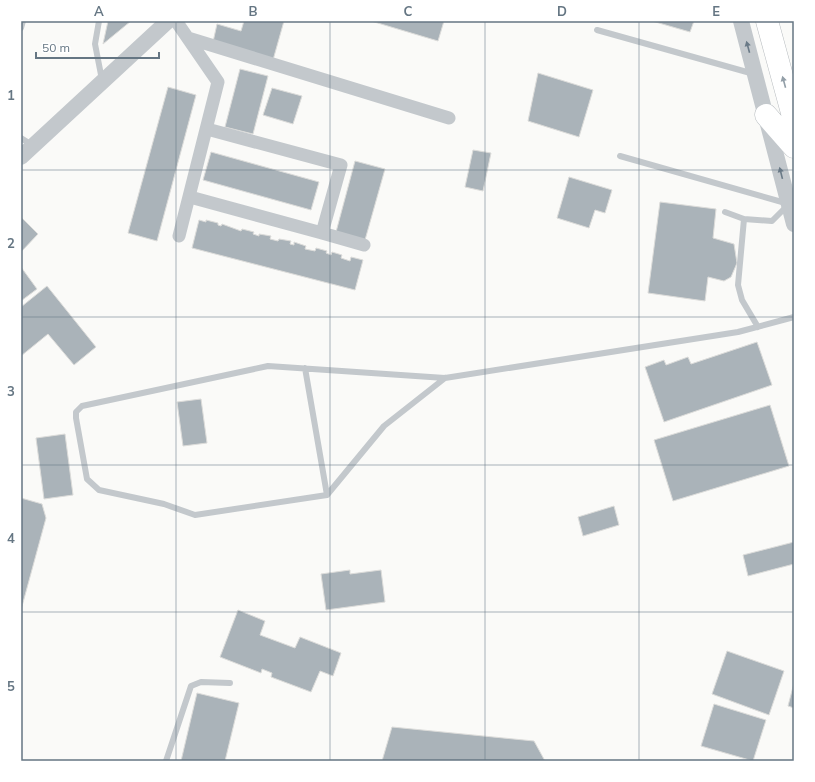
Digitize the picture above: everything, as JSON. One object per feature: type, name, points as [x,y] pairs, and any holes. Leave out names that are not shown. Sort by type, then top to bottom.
[{"type":"highway","points":[[767,21],[794,120]]},
{"type":"highway","points":[[766,115],[794,147]]},
{"type":"street","points":[[21,157],[27,142],[102,83],[168,21]]},
{"type":"street","points":[[176,21],[218,82],[208,128],[179,236]]},
{"type":"street","points":[[741,21],[794,224]]},
{"type":"street","points":[[188,38],[449,118]]},
{"type":"street","points":[[208,128],[341,165],[322,233]]},
{"type":"street","points":[[190,197],[364,245]]},
{"type":"lane","points":[[21,28],[23,21]]},
{"type":"lane","points":[[99,21],[95,44],[102,83]]},
{"type":"lane","points":[[598,30],[755,74]]},
{"type":"lane","points":[[620,156],[789,204],[772,221],[744,219],[725,212]]},
{"type":"lane","points":[[744,219],[738,285],[742,300],[758,327]]},
{"type":"lane","points":[[445,378],[384,426],[327,495],[196,515],[164,504],[99,490],[87,479],[76,418],[76,412],[82,406],[268,366],[445,378],[738,332],[794,317]]},
{"type":"lane","points":[[305,368],[327,495]]},
{"type":"lane","points":[[166,761],[191,686],[201,682],[230,683]]},
{"type":"building","points":[[108,21],[131,21],[103,44]]},
{"type":"building","points":[[244,21],[284,21],[273,60],[213,42],[217,24],[241,31]]},
{"type":"building","points":[[371,21],[444,21],[438,41]]},
{"type":"building","points":[[652,21],[694,21],[690,32]]},
{"type":"building","points":[[240,69],[268,76],[253,134],[225,127]]},
{"type":"building","points":[[538,73],[593,90],[579,137],[528,121]]},
{"type":"building","points":[[168,87],[196,95],[157,241],[128,233]]},
{"type":"building","points":[[272,88],[302,96],[293,124],[263,115]]},
{"type":"building","points":[[473,150],[491,153],[483,191],[465,187]]},
{"type":"building","points":[[211,152],[319,182],[311,210],[203,180]]},
{"type":"building","points":[[355,161],[385,169],[365,240],[336,232]]},
{"type":"building","points":[[569,177],[612,190],[605,213],[595,210],[589,228],[557,218]]},
{"type":"building","points":[[660,202],[716,209],[713,238],[734,244],[737,263],[731,277],[724,281],[708,277],[705,301],[648,293]]},
{"type":"building","points":[[21,217],[38,234],[21,252]]},
{"type":"building","points":[[199,220],[218,223],[218,225],[221,226],[222,224],[241,231],[242,229],[254,232],[253,234],[259,236],[259,234],[271,236],[270,239],[278,241],[279,239],[291,241],[290,244],[294,245],[294,242],[306,246],[305,249],[315,251],[316,248],[327,251],[326,253],[331,255],[332,252],[342,255],[341,258],[350,261],[351,257],[363,260],[355,290],[192,248]]},
{"type":"building","points":[[21,267],[37,289],[21,301]]},
{"type":"building","points":[[47,286],[96,347],[74,365],[48,334],[21,356],[21,307]]},
{"type":"building","points":[[757,342],[772,385],[664,422],[645,367],[664,360],[666,365],[688,357],[691,364]]},
{"type":"building","points":[[201,399],[207,443],[183,446],[177,402]]},
{"type":"building","points":[[770,405],[789,466],[673,501],[654,440]]},
{"type":"building","points":[[65,434],[73,495],[44,499],[36,438]]},
{"type":"building","points":[[21,498],[42,504],[46,518],[21,610]]},
{"type":"building","points":[[614,506],[619,525],[583,536],[578,517]]},
{"type":"building","points":[[794,542],[794,564],[748,576],[743,555]]},
{"type":"building","points":[[350,570],[350,574],[381,570],[385,602],[326,610],[321,574]]},
{"type":"building","points":[[238,610],[265,621],[260,635],[295,648],[300,637],[341,653],[333,676],[320,671],[311,692],[271,677],[272,673],[262,669],[261,673],[220,657]]},
{"type":"building","points":[[727,651],[784,671],[769,715],[712,694]]},
{"type":"building","points":[[794,683],[794,708],[788,706]]},
{"type":"building","points":[[197,693],[239,703],[225,761],[181,761]]},
{"type":"building","points":[[714,704],[766,720],[753,761],[701,746]]},
{"type":"building","points":[[392,727],[534,741],[545,761],[382,761]]}]
